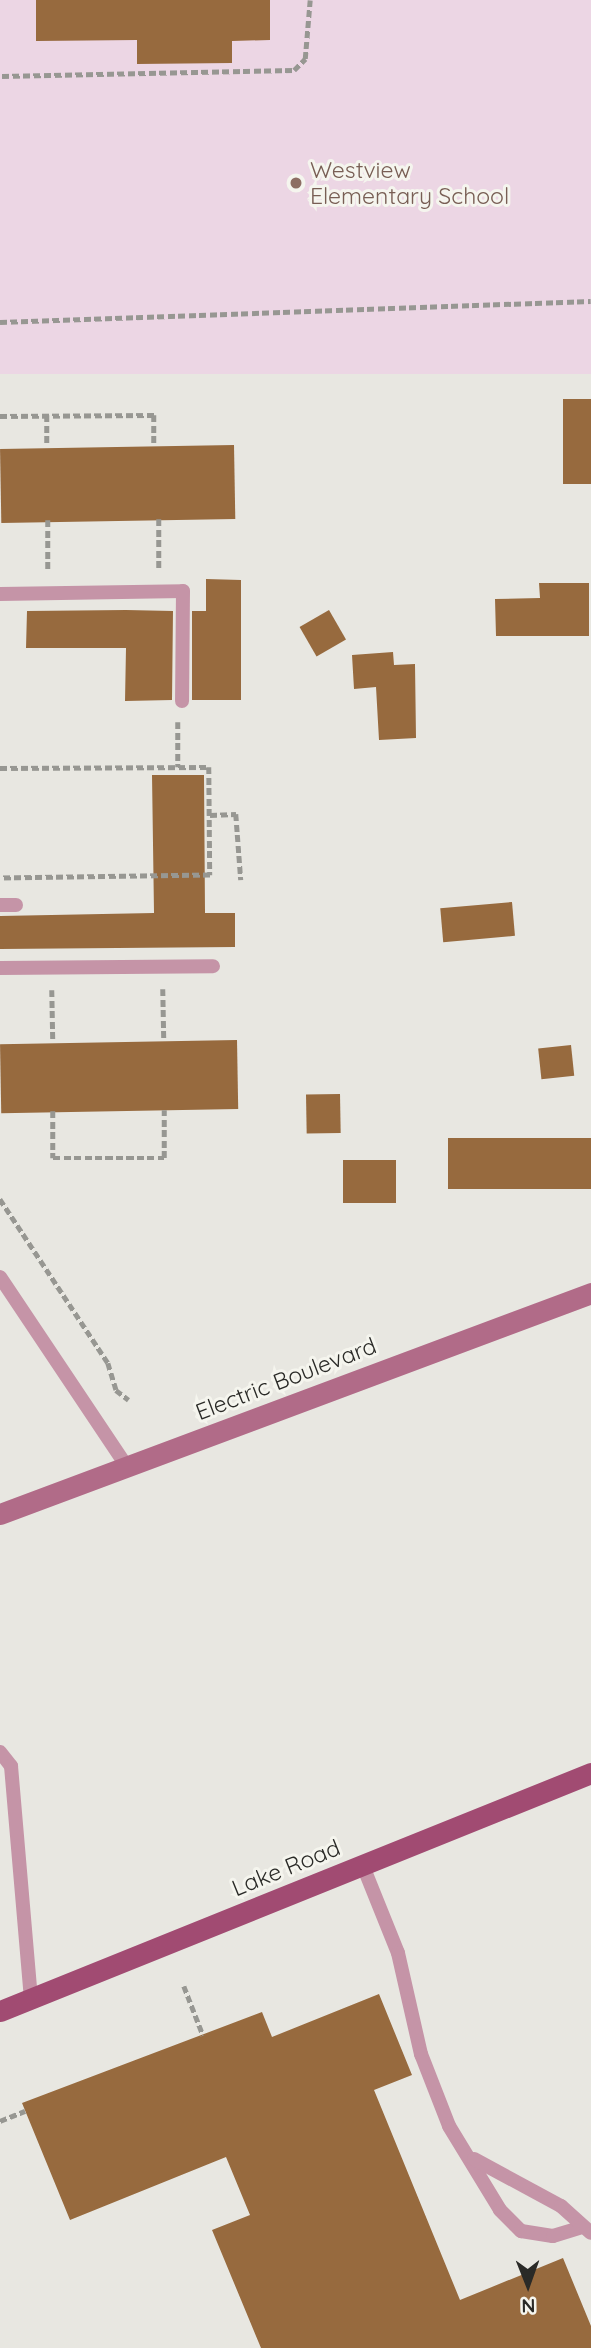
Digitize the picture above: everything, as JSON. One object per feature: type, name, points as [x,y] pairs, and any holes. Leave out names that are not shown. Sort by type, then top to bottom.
[{"type":"main road","name":"Lake Road","points":[[0,2011],[591,1773]]},
{"type":"street","name":"Electric Boulevard","points":[[0,1514],[591,1293]]},
{"type":"lane","points":[[0,594],[183,591],[182,701]]},
{"type":"lane","points":[[0,905],[16,905]]},
{"type":"lane","points":[[0,968],[213,966]]},
{"type":"lane","points":[[0,1277],[127,1467]]},
{"type":"lane","points":[[0,1752],[11,1766],[31,1999]]},
{"type":"lane","points":[[363,1866],[398,1953],[421,2054],[449,2126],[474,2159],[500,2210],[522,2231],[553,2236],[585,2231]]},
{"type":"lane","points":[[474,2159],[561,2206],[585,2231]]},
{"type":"path","points":[[2,76],[293,70],[305,59],[310,0]]},
{"type":"path","points":[[0,321],[591,301]]},
{"type":"path","points":[[47,415],[47,446]]},
{"type":"path","points":[[0,416],[154,415],[155,445]]},
{"type":"path","points":[[159,519],[159,592]]},
{"type":"path","points":[[48,520],[48,593]]},
{"type":"path","points":[[178,766],[182,701]]},
{"type":"path","points":[[0,768],[209,766],[210,815],[210,875],[0,878]]},
{"type":"path","points":[[210,815],[236,814],[241,880]]},
{"type":"path","points":[[164,967],[164,1041]]},
{"type":"path","points":[[52,968],[53,1042]]},
{"type":"path","points":[[53,1111],[53,1158],[164,1158],[164,1110]]},
{"type":"path","points":[[0,1199],[108,1363],[116,1390],[129,1400]]},
{"type":"path","points":[[184,1986],[203,2035]]},
{"type":"path","points":[[0,2121],[26,2111]]},
{"type":"shaded area","name":"Westview Elementary School","points":[[0,0],[591,0],[591,374],[0,374]]},
{"type":"building","points":[[36,0],[270,0],[270,40],[232,41],[232,63],[137,64],[137,40],[36,41]]},
{"type":"building","points":[[563,399],[591,399],[591,484],[563,484]]},
{"type":"building","points":[[234,445],[235,519],[1,523],[0,449]]},
{"type":"building","points":[[206,579],[241,580],[241,700],[192,700],[192,611],[206,611]]},
{"type":"building","points":[[539,583],[589,583],[589,636],[496,636],[495,599],[540,598]]},
{"type":"building","points":[[329,610],[346,639],[317,656],[300,627]]},
{"type":"building","points":[[27,611],[173,611],[172,700],[125,701],[126,648],[26,648]]},
{"type":"building","points":[[393,652],[394,665],[415,664],[416,738],[379,740],[376,687],[354,689],[352,655]]},
{"type":"building","points":[[152,775],[204,775],[205,913],[235,913],[235,947],[0,949],[0,916],[154,913]]},
{"type":"building","points":[[512,902],[515,936],[443,942],[440,908]]},
{"type":"building","points":[[237,1040],[238,1109],[1,1113],[0,1044]]},
{"type":"building","points":[[571,1045],[574,1076],[541,1079],[538,1048]]},
{"type":"building","points":[[340,1094],[341,1133],[307,1134],[306,1095]]},
{"type":"building","points":[[448,1138],[591,1138],[591,1189],[448,1189]]},
{"type":"building","points":[[343,1160],[396,1160],[396,1203],[343,1203]]},
{"type":"building","points":[[379,1994],[412,2075],[374,2090],[460,2300],[563,2258],[591,2326],[591,2348],[261,2348],[212,2230],[250,2215],[226,2157],[70,2220],[22,2103],[262,2012],[272,2037]]},
{"type":"place","name":"Westview Elementary School","points":[[296,183]]}]
